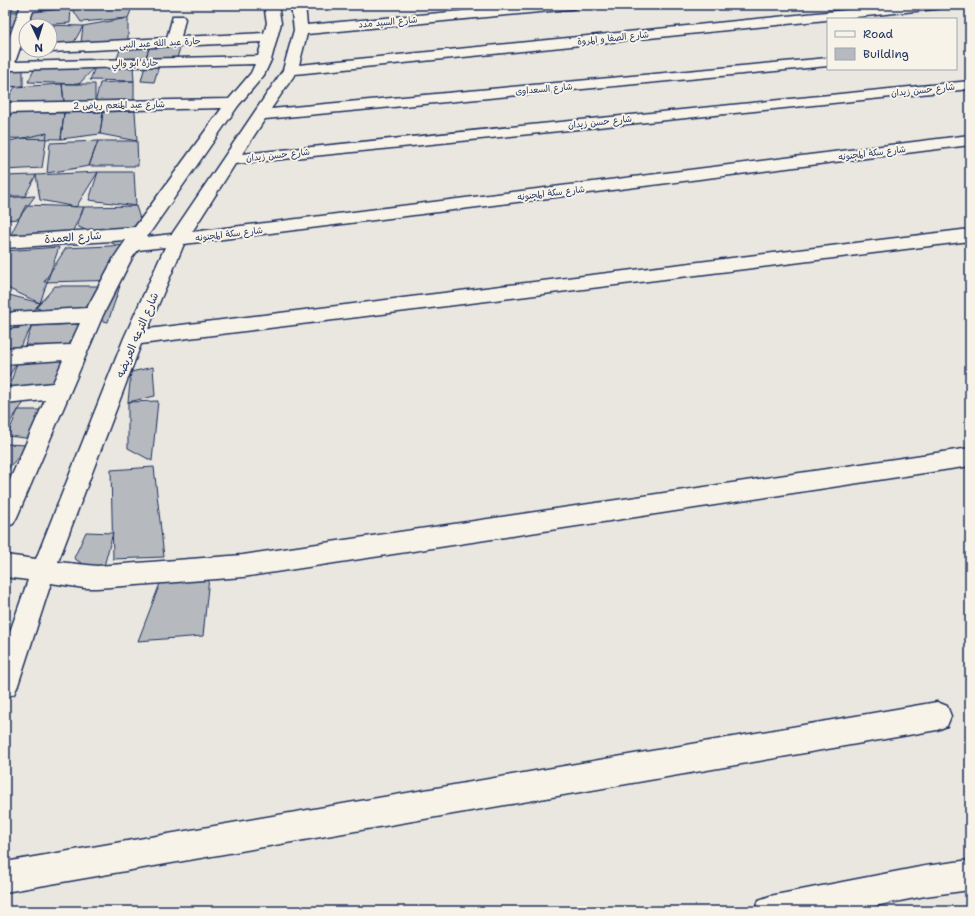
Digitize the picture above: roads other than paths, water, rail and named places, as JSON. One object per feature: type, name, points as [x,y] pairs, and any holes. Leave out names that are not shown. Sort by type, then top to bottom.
[{"type":"street","points":[[6,67],[27,6],[56,5]]},
{"type":"street","points":[[5,517],[14,477],[59,391],[78,352],[93,315],[136,239],[233,103],[257,74],[264,60],[273,30],[271,5]]},
{"type":"street","name":"شارع السيد مدد","points":[[273,30],[300,19],[571,5]]},
{"type":"street","name":"شارع الصفا و المروة","points":[[290,70],[935,5]]},
{"type":"street","points":[[173,42],[178,19]]},
{"type":"street","name":"شارع الترعه العريضه","points":[[5,685],[43,571],[134,338],[177,240],[290,70],[300,19]]},
{"type":"street","name":"حارة عبد الله عبد النبى","points":[[58,48],[173,42],[273,30]]},
{"type":"street","points":[[12,50],[18,50]]},
{"type":"street","name":"حارة ابو والي","points":[[6,67],[264,60]]},
{"type":"street","name":"شارع السعداوى","points":[[261,115],[827,62]]},
{"type":"street","name":"شارع حسن زيدان","points":[[231,160],[970,85]]},
{"type":"street","name":"شارع عبد المنعم رياض 2","points":[[5,108],[233,103]]},
{"type":"street","name":"شارع سكة المجنونه","points":[[136,239],[177,240],[970,140]]},
{"type":"street","points":[[134,338],[970,235]]},
{"type":"street","name":"شارع العمدة","points":[[5,242],[136,239]]},
{"type":"street","points":[[14,320],[93,315]]},
{"type":"street","points":[[5,356],[78,352]]},
{"type":"street","points":[[5,396],[59,391]]},
{"type":"street","points":[[5,566],[84,577],[97,577],[243,566],[970,456]]},
{"type":"street","points":[[5,877],[937,716]]},
{"type":"street","points":[[770,911],[925,881],[970,876]]}]
